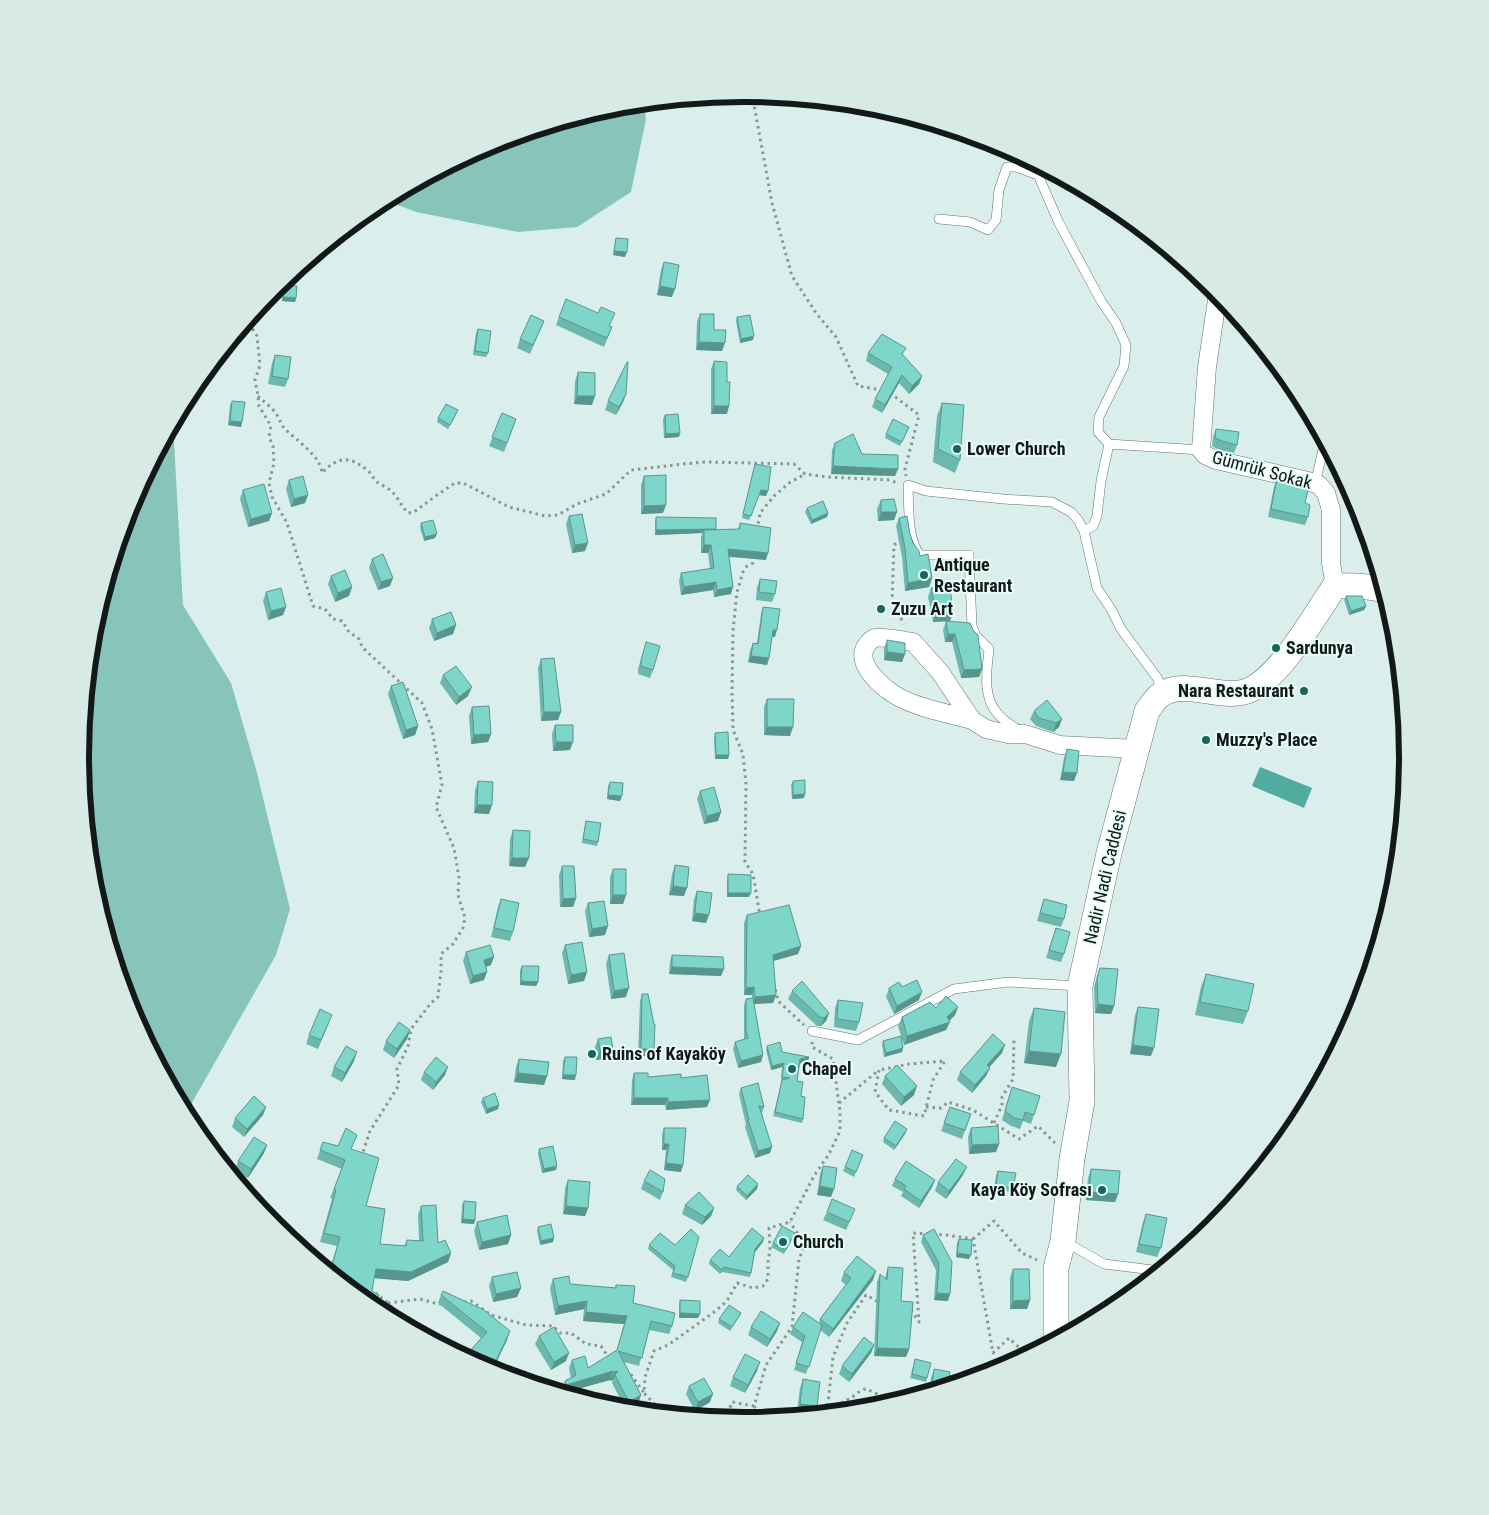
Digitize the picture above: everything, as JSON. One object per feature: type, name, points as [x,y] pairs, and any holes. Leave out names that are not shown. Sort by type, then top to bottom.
[{"type":"street","name":"Gümrük Sokak","points":[[1216,303],[1207,367],[1200,450],[1205,455],[1216,460],[1319,485],[1326,493],[1331,510],[1331,563],[1335,586]]},
{"type":"street","points":[[1162,694],[1174,690],[1188,689],[1226,694],[1250,690],[1270,675],[1292,648],[1335,586],[1350,585],[1378,589]]},
{"type":"street","points":[[972,720],[937,711],[895,695],[867,670],[864,660],[864,649],[875,638],[913,642],[940,672],[972,720],[986,730],[1008,734],[1025,734],[1060,745],[1136,749]]},
{"type":"street","name":"Nadir Nadi Caddesi","points":[[1056,1334],[1056,1268],[1064,1241],[1072,1159],[1082,1101],[1080,986],[1109,853],[1136,749],[1147,711],[1162,694]]},
{"type":"lane","points":[[939,219],[970,222],[988,230],[996,220],[1000,190],[1007,167],[1038,175]]},
{"type":"lane","points":[[1037,170],[1059,223],[1101,301],[1116,323],[1126,345],[1124,366],[1098,417],[1098,432],[1109,444],[1200,450]]},
{"type":"lane","points":[[1084,531],[1093,526],[1097,516],[1101,481],[1109,444]]},
{"type":"lane","points":[[1315,484],[1323,449]]},
{"type":"lane","points":[[1025,734],[997,714],[990,701],[986,686],[989,649],[976,636],[972,626],[969,554],[920,556],[916,551],[911,529],[908,485],[926,491],[1052,502],[1071,512],[1084,531],[1097,588],[1121,629],[1158,679],[1162,694]]},
{"type":"lane","points":[[812,1031],[858,1040],[954,989],[1008,982],[1080,986]]},
{"type":"lane","points":[[1064,1241],[1104,1264],[1154,1270]]},
{"type":"path","points":[[258,396],[277,414],[283,427],[305,446],[316,459],[322,468],[322,473],[330,465],[342,459],[354,462],[367,470],[377,482],[392,491],[408,513],[414,512],[455,483],[463,483],[508,506],[545,516],[558,515],[577,504],[606,494],[631,470],[683,464],[794,464],[805,474],[890,480],[908,485],[905,469],[919,416],[888,391],[858,386],[836,337],[816,313],[792,276],[772,203],[754,102]]},
{"type":"path","points":[[252,324],[252,328],[257,336],[260,358],[260,365],[255,380],[260,406],[271,426],[269,437],[273,446],[274,463],[269,483],[272,497],[287,523],[313,606],[325,609],[333,620],[342,621],[358,639],[362,648],[422,703],[432,729],[442,785],[436,807],[454,848],[459,878],[458,894],[465,918],[463,928],[453,944],[441,954],[438,997],[411,1029],[408,1046],[397,1069],[399,1086],[370,1131],[361,1157]]},
{"type":"path","points":[[756,536],[760,513],[774,496],[789,483],[805,474]]},
{"type":"path","points":[[911,529],[894,545],[892,602],[913,642]]},
{"type":"path","points":[[754,550],[753,563],[746,566],[737,592],[733,631],[732,692],[733,730],[743,754],[746,784],[745,862],[753,874],[761,924]]},
{"type":"path","points":[[644,1393],[645,1377],[654,1351],[668,1345],[713,1313],[727,1301],[737,1283],[753,1288],[763,1286],[768,1280],[769,1228],[790,1222],[840,1131],[840,1112],[833,1059],[812,1047],[812,1031],[778,1001],[773,976]]},
{"type":"path","points":[[994,1123],[1002,1105],[1002,1097],[1013,1079],[1014,1039]]},
{"type":"path","points":[[838,1103],[879,1070],[909,1064],[945,1061],[933,1080],[924,1116],[889,1110],[875,1092],[879,1070]]},
{"type":"path","points":[[926,1107],[941,1108],[948,1102],[973,1110],[1019,1139],[1038,1126],[1072,1159]]},
{"type":"path","points":[[910,1308],[919,1322],[913,1233],[973,1239],[994,1221],[1022,1253],[1056,1268]]},
{"type":"path","points":[[754,1406],[766,1365],[792,1327],[799,1259],[805,1245],[790,1222]]},
{"type":"path","points":[[973,1239],[993,1352],[1009,1338],[1023,1351]]},
{"type":"path","points":[[367,1287],[400,1315]]},
{"type":"path","points":[[827,1408],[833,1357],[847,1323],[866,1295],[883,1305]]},
{"type":"path","points":[[388,1303],[420,1299],[438,1304],[446,1304]]},
{"type":"path","points":[[463,1302],[471,1301],[491,1315],[526,1325],[553,1326],[560,1333],[570,1334],[586,1344],[600,1346],[610,1359]]},
{"type":"path","points":[[619,1373],[630,1373],[644,1393],[658,1408]]},
{"type":"path","points":[[832,1408],[864,1389],[869,1389],[884,1398]]},
{"type":"path","points":[[728,1413],[732,1402],[754,1406],[756,1410],[761,1413]]},
{"type":"shaded area","points":[[645,109],[646,119],[631,192],[577,227],[518,232],[416,212],[394,204],[454,169],[534,137],[575,124]]},
{"type":"shaded area","points":[[174,436],[183,605],[231,683],[256,769],[290,909],[276,955],[190,1107],[156,1048],[124,968],[111,927],[101,885],[94,843],[90,800],[90,715],[94,672],[101,630],[111,588],[124,547],[156,467]]},
{"type":"shaded area","points":[[1260,767],[1312,788],[1304,808],[1252,786]]},
{"type":"building","points":[[616,238],[628,239],[627,252],[614,251]]},
{"type":"building","points":[[664,262],[679,265],[675,289],[660,286]]},
{"type":"building","points":[[290,285],[297,286],[296,298],[283,297],[283,292]]},
{"type":"building","points":[[566,299],[598,313],[601,307],[615,313],[609,326],[612,327],[607,338],[559,317]]},
{"type":"building","points":[[700,314],[714,314],[714,330],[726,330],[725,343],[699,342]]},
{"type":"building","points":[[531,315],[544,321],[533,345],[520,339]]},
{"type":"building","points":[[750,315],[754,336],[741,339],[737,317]]},
{"type":"building","points":[[478,329],[491,331],[488,353],[475,351]]},
{"type":"building","points":[[882,334],[906,348],[902,354],[922,376],[912,386],[902,375],[885,405],[875,399],[892,367],[868,353]]},
{"type":"building","points":[[275,355],[291,357],[288,379],[272,376]]},
{"type":"building","points":[[714,361],[727,362],[727,382],[730,382],[729,406],[714,406]]},
{"type":"building","points":[[627,362],[626,394],[619,407],[608,401]]},
{"type":"building","points":[[578,372],[595,373],[595,396],[577,396]]},
{"type":"building","points":[[232,401],[245,402],[242,422],[230,421]]},
{"type":"building","points":[[942,403],[964,405],[960,460],[938,449]]},
{"type":"building","points":[[446,404],[458,410],[450,425],[438,418]]},
{"type":"building","points":[[502,413],[516,419],[507,443],[492,437]]},
{"type":"building","points":[[678,414],[680,433],[666,434],[665,415]]},
{"type":"building","points":[[893,419],[909,427],[902,442],[886,434]]},
{"type":"building","points":[[1216,429],[1239,432],[1237,445],[1215,438]]},
{"type":"building","points":[[853,434],[862,454],[898,455],[898,469],[833,466],[835,443]]},
{"type":"building","points":[[755,464],[771,467],[768,491],[761,490],[751,516],[743,514]]},
{"type":"building","points":[[666,475],[666,505],[644,506],[644,476]]},
{"type":"building","points":[[303,476],[308,495],[294,499],[289,480]]},
{"type":"building","points":[[1277,478],[1309,485],[1305,503],[1310,505],[1308,517],[1271,509]]},
{"type":"building","points":[[264,484],[272,513],[251,519],[243,490]]},
{"type":"building","points":[[894,499],[897,512],[881,512],[881,500]]},
{"type":"building","points":[[823,501],[828,513],[812,520],[807,508]]},
{"type":"building","points":[[582,514],[588,543],[575,545],[569,516]]},
{"type":"building","points":[[907,516],[910,534],[920,556],[928,554],[932,578],[908,583],[905,548],[899,518]]},
{"type":"building","points":[[656,517],[716,518],[716,529],[656,530]]},
{"type":"building","points":[[433,520],[437,534],[425,537],[421,523]]},
{"type":"building","points":[[740,523],[771,528],[768,553],[728,549],[733,587],[717,590],[716,582],[684,587],[681,573],[714,568],[711,545],[704,545],[704,530],[740,529]]},
{"type":"building","points":[[383,554],[393,578],[381,582],[372,559]]},
{"type":"building","points":[[345,570],[352,587],[338,593],[331,576]]},
{"type":"building","points":[[760,579],[777,581],[775,594],[759,592]]},
{"type":"building","points":[[950,587],[953,613],[936,613],[931,588]]},
{"type":"building","points":[[281,588],[286,607],[271,611],[266,592]]},
{"type":"building","points":[[1346,596],[1362,596],[1366,606],[1351,611]]},
{"type":"building","points":[[763,607],[780,609],[777,630],[773,630],[769,658],[751,656],[753,643],[758,644]]},
{"type":"building","points":[[451,612],[456,625],[437,633],[432,619]]},
{"type":"building","points":[[946,621],[970,623],[978,635],[982,669],[964,670],[955,634],[948,634]]},
{"type":"building","points":[[887,640],[905,643],[905,654],[887,652]]},
{"type":"building","points":[[646,642],[660,646],[653,670],[641,666]]},
{"type":"building","points":[[554,658],[561,712],[544,712],[541,659]]},
{"type":"building","points":[[456,666],[472,687],[459,697],[443,675]]},
{"type":"building","points":[[403,682],[418,726],[406,730],[391,686]]},
{"type":"building","points":[[767,699],[794,699],[793,727],[767,727]]},
{"type":"building","points":[[1047,700],[1062,719],[1056,723],[1039,718],[1034,711]]},
{"type":"building","points":[[489,706],[491,734],[474,735],[472,707]]},
{"type":"building","points":[[555,725],[573,725],[573,742],[556,742]]},
{"type":"building","points":[[728,732],[729,755],[716,755],[715,733]]},
{"type":"building","points":[[1067,749],[1079,751],[1077,773],[1063,772]]},
{"type":"building","points":[[805,780],[805,794],[793,795],[793,781]]},
{"type":"building","points":[[478,781],[493,782],[492,805],[477,805]]},
{"type":"building","points":[[610,782],[623,783],[622,796],[608,795]]},
{"type":"building","points":[[714,787],[721,812],[707,816],[700,791]]},
{"type":"building","points":[[586,821],[601,823],[598,842],[583,839]]},
{"type":"building","points":[[513,830],[530,831],[529,858],[512,858]]},
{"type":"building","points":[[675,865],[689,867],[687,888],[673,886]]},
{"type":"building","points":[[562,866],[574,866],[576,898],[563,899]]},
{"type":"building","points":[[613,869],[626,869],[626,895],[613,895]]},
{"type":"building","points":[[728,874],[751,875],[751,893],[728,893]]},
{"type":"building","points":[[697,891],[712,893],[709,915],[695,913]]},
{"type":"building","points":[[501,899],[519,903],[513,932],[494,928]]},
{"type":"building","points":[[1044,899],[1067,905],[1064,919],[1040,913]]},
{"type":"building","points":[[604,901],[608,926],[592,929],[588,903]]},
{"type":"building","points":[[789,905],[801,946],[773,955],[776,995],[755,997],[754,987],[746,988],[747,915]]},
{"type":"building","points":[[1056,928],[1070,932],[1064,954],[1049,950]]},
{"type":"building","points":[[582,942],[587,972],[571,975],[565,945]]},
{"type":"building","points":[[490,945],[494,957],[484,960],[487,972],[473,976],[466,952]]},
{"type":"building","points":[[624,953],[629,988],[614,991],[609,955]]},
{"type":"building","points":[[672,955],[723,957],[724,969],[672,967]]},
{"type":"building","points":[[522,966],[539,966],[538,982],[521,981]]},
{"type":"building","points":[[1100,968],[1118,969],[1114,1006],[1098,1004],[1097,979]]},
{"type":"building","points":[[1206,974],[1254,984],[1248,1011],[1200,1002]]},
{"type":"building","points":[[917,980],[922,992],[897,1006],[889,988],[899,982],[902,987]]},
{"type":"building","points":[[802,981],[829,1013],[824,1018],[820,1017],[792,991]]},
{"type":"building","points":[[642,994],[648,994],[655,1024],[654,1049],[641,1049]]},
{"type":"building","points":[[946,996],[958,1007],[947,1017],[950,1022],[907,1036],[902,1017],[930,1002],[936,1008]]},
{"type":"building","points":[[753,998],[763,1055],[741,1061],[735,1042],[748,1038],[746,1031],[746,999]]},
{"type":"building","points":[[838,1000],[863,1003],[859,1022],[837,1019]]},
{"type":"building","points":[[1138,1007],[1159,1009],[1154,1048],[1133,1045]]},
{"type":"building","points":[[1034,1008],[1065,1012],[1061,1054],[1029,1051]]},
{"type":"building","points":[[320,1009],[332,1015],[321,1040],[309,1035]]},
{"type":"building","points":[[399,1022],[410,1030],[397,1049],[386,1041]]},
{"type":"building","points":[[993,1034],[1005,1045],[987,1065],[990,1068],[975,1085],[960,1072]]},
{"type":"building","points":[[901,1036],[903,1048],[886,1053],[883,1041]]},
{"type":"building","points":[[611,1037],[613,1049],[600,1051],[598,1039]]},
{"type":"building","points":[[780,1042],[782,1052],[809,1057],[800,1059],[797,1081],[803,1082],[801,1096],[805,1097],[803,1119],[775,1112],[782,1080],[790,1078],[782,1077],[784,1063],[772,1066],[767,1046]]},
{"type":"building","points":[[346,1046],[357,1052],[345,1073],[334,1067]]},
{"type":"building","points":[[436,1057],[448,1067],[436,1082],[424,1072]]},
{"type":"building","points":[[565,1057],[577,1057],[576,1075],[563,1075]]},
{"type":"building","points":[[519,1059],[549,1062],[547,1076],[518,1073]]},
{"type":"building","points":[[897,1065],[917,1086],[904,1097],[885,1076]]},
{"type":"building","points":[[634,1073],[648,1073],[648,1077],[681,1074],[681,1078],[707,1075],[710,1100],[668,1102],[668,1098],[634,1098]]},
{"type":"building","points":[[758,1083],[764,1107],[759,1106],[772,1147],[758,1151],[748,1120],[741,1088]]},
{"type":"building","points":[[1012,1087],[1040,1096],[1034,1115],[1025,1112],[1023,1120],[1014,1118],[1005,1111]]},
{"type":"building","points":[[495,1093],[499,1105],[487,1109],[483,1098]]},
{"type":"building","points":[[254,1096],[266,1107],[247,1129],[235,1118]]},
{"type":"building","points":[[950,1107],[971,1114],[965,1130],[944,1123]]},
{"type":"building","points":[[895,1121],[907,1129],[896,1146],[884,1138]]},
{"type":"building","points":[[998,1126],[999,1144],[972,1145],[971,1128]]},
{"type":"building","points":[[346,1128],[357,1135],[351,1149],[379,1158],[366,1206],[385,1209],[380,1244],[406,1246],[407,1240],[423,1241],[421,1206],[436,1205],[438,1243],[445,1240],[451,1253],[411,1272],[376,1269],[372,1291],[379,1295],[376,1300],[332,1267],[340,1237],[324,1233],[336,1190],[334,1189],[345,1160],[320,1150],[323,1142],[338,1146]]},
{"type":"building","points":[[664,1128],[686,1128],[683,1165],[666,1163],[669,1144],[664,1144]]},
{"type":"building","points":[[254,1137],[267,1145],[251,1169],[238,1161]]},
{"type":"building","points":[[553,1146],[557,1166],[544,1169],[539,1149]]},
{"type":"building","points":[[852,1150],[863,1155],[856,1172],[845,1167]]},
{"type":"building","points":[[956,1159],[967,1167],[949,1191],[938,1182]]},
{"type":"building","points":[[906,1161],[935,1180],[921,1201],[904,1189],[906,1186],[895,1179]]},
{"type":"building","points":[[823,1166],[837,1168],[834,1189],[820,1186]]},
{"type":"building","points":[[1091,1169],[1120,1171],[1118,1194],[1089,1192]]},
{"type":"building","points":[[650,1170],[665,1179],[663,1192],[644,1181]]},
{"type":"building","points":[[998,1171],[1016,1173],[1013,1188],[996,1185]]},
{"type":"building","points":[[748,1175],[758,1184],[747,1196],[737,1186]]},
{"type":"building","points":[[568,1180],[590,1182],[588,1208],[566,1206]]},
{"type":"building","points":[[699,1192],[714,1208],[705,1217],[685,1205]]},
{"type":"building","points":[[832,1199],[855,1209],[849,1222],[827,1212]]},
{"type":"building","points":[[464,1201],[476,1202],[475,1220],[463,1219]]},
{"type":"building","points":[[1146,1214],[1167,1218],[1161,1248],[1139,1244]]},
{"type":"building","points":[[507,1215],[511,1235],[482,1242],[477,1222]]},
{"type":"building","points":[[551,1224],[554,1238],[541,1241],[538,1227]]},
{"type":"building","points":[[782,1226],[795,1233],[786,1250],[773,1243]]},
{"type":"building","points":[[752,1228],[764,1238],[755,1249],[751,1273],[724,1267],[722,1270],[710,1260],[720,1249],[729,1257]]},
{"type":"building","points":[[691,1229],[699,1237],[688,1277],[673,1273],[675,1266],[649,1245],[660,1233],[675,1245]]},
{"type":"building","points":[[934,1229],[952,1262],[950,1294],[937,1293],[939,1263],[923,1235]]},
{"type":"building","points":[[959,1239],[972,1240],[971,1255],[957,1253]]},
{"type":"building","points":[[857,1256],[876,1271],[833,1329],[820,1319],[851,1278],[844,1272]]},
{"type":"building","points":[[888,1267],[903,1268],[901,1301],[913,1302],[909,1349],[877,1348],[880,1274],[887,1280]]},
{"type":"building","points":[[1013,1269],[1029,1269],[1030,1300],[1013,1301]]},
{"type":"building","points":[[517,1272],[521,1288],[496,1294],[492,1277]]},
{"type":"building","points":[[569,1276],[570,1284],[616,1288],[616,1285],[635,1286],[633,1303],[675,1313],[672,1326],[651,1321],[642,1358],[618,1351],[641,1395],[629,1402],[615,1375],[618,1371],[566,1385],[565,1381],[576,1375],[572,1360],[585,1356],[588,1368],[617,1350],[627,1316],[586,1312],[587,1301],[558,1306],[553,1279]]},
{"type":"building","points":[[443,1291],[484,1310],[510,1331],[494,1363],[469,1352],[487,1332],[441,1295]]},
{"type":"building","points":[[680,1300],[700,1301],[700,1314],[680,1313]]},
{"type":"building","points":[[729,1305],[741,1313],[732,1327],[719,1319]]},
{"type":"building","points":[[761,1311],[780,1323],[770,1339],[751,1327]]},
{"type":"building","points":[[803,1312],[822,1325],[809,1367],[796,1363],[805,1336],[793,1327]]},
{"type":"building","points":[[554,1327],[569,1353],[554,1362],[539,1336]]},
{"type":"building","points":[[864,1337],[874,1345],[852,1374],[842,1366]]},
{"type":"building","points":[[745,1354],[760,1362],[748,1385],[733,1377]]},
{"type":"building","points":[[915,1359],[931,1363],[927,1378],[912,1374]]},
{"type":"building","points":[[934,1369],[950,1372],[950,1379],[932,1385]]},
{"type":"building","points":[[704,1378],[713,1394],[698,1402],[689,1386]]},
{"type":"building","points":[[803,1379],[820,1382],[817,1406],[800,1404]]},
{"type":"place","name":"Lower Church","points":[[957,449]]},
{"type":"place","name":"Antique Restaurant","points":[[924,575]]},
{"type":"place","name":"Zuzu Art","points":[[881,609]]},
{"type":"place","name":"Sardunya","points":[[1276,648]]},
{"type":"place","name":"Nara Restaurant","points":[[1304,691]]},
{"type":"place","name":"Muzzy's Place","points":[[1206,740]]},
{"type":"place","name":"Ruins of Kayaköy","points":[[592,1054]]},
{"type":"place","name":"Chapel","points":[[792,1069]]},
{"type":"place","name":"Kaya Köy Sofrası","points":[[1102,1190]]},
{"type":"place","name":"Church","points":[[783,1242]]}]
